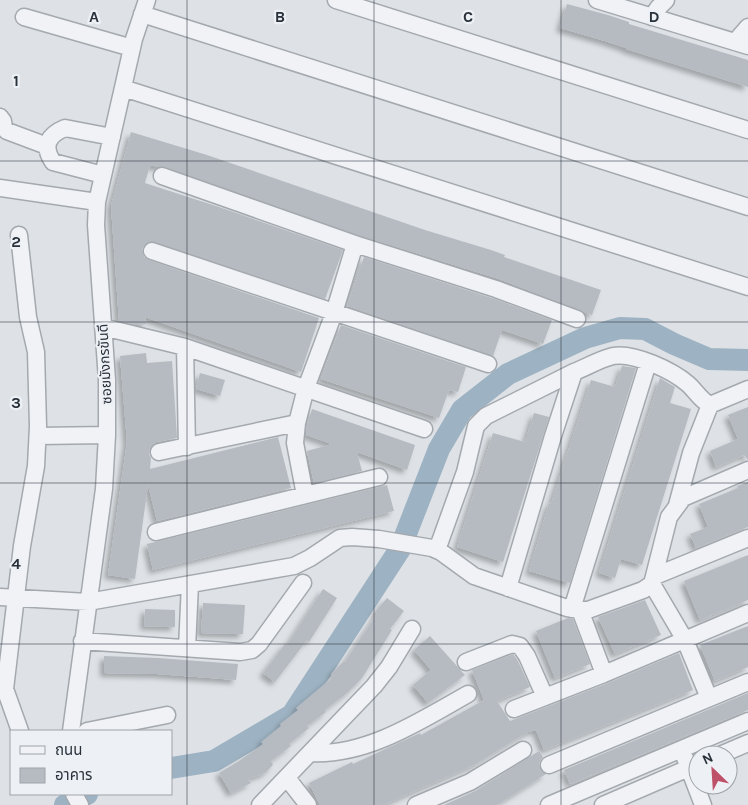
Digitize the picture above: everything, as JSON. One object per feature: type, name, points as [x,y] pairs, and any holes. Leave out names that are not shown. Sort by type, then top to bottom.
[{"type":"street","points":[[336,0],[748,130]]},
{"type":"street","points":[[597,0],[741,44],[748,26]]},
{"type":"street","points":[[652,17],[666,0]]},
{"type":"street","points":[[145,7],[748,207]]},
{"type":"street","name":"ซอยมังกรขันดี","points":[[71,730],[104,489],[107,435],[107,380],[96,225],[97,202],[132,48],[145,7]]},
{"type":"street","points":[[24,17],[132,48]]},
{"type":"street","points":[[123,88],[748,287]]},
{"type":"street","points":[[0,117],[7,131],[47,146]]},
{"type":"street","points":[[103,175],[53,162],[48,155],[47,146],[50,139],[58,131],[65,128],[112,137]]},
{"type":"street","points":[[162,176],[355,244],[496,289],[577,319]]},
{"type":"street","points":[[0,188],[97,202]]},
{"type":"street","points":[[19,235],[28,317],[38,370],[36,466],[8,598],[5,689],[20,730]]},
{"type":"street","points":[[305,495],[295,443],[297,422],[306,388],[334,313],[355,244]]},
{"type":"street","points":[[152,251],[488,364]]},
{"type":"street","points":[[103,327],[185,347],[424,428]]},
{"type":"street","points":[[185,347],[187,447]]},
{"type":"street","points":[[436,550],[466,472],[478,424],[486,416],[574,372],[613,356],[627,356],[648,363],[679,378],[688,384],[703,402],[710,405]]},
{"type":"street","points":[[604,674],[576,609],[648,363]]},
{"type":"street","points":[[508,588],[574,372]]},
{"type":"street","points":[[677,505],[691,453],[710,405],[748,389]]},
{"type":"street","points":[[159,452],[297,422]]},
{"type":"street","points":[[38,436],[107,435]]},
{"type":"street","points":[[709,698],[684,640],[653,580],[669,517],[683,498],[748,470]]},
{"type":"street","points":[[156,532],[378,477]]},
{"type":"street","points":[[8,598],[88,602],[294,566],[340,538],[352,537],[379,539],[436,550],[474,576],[576,609],[588,610],[644,590],[653,580],[748,538]]},
{"type":"street","points":[[82,641],[240,652],[252,650],[259,644],[303,583]]},
{"type":"street","points":[[187,648],[190,584]]},
{"type":"street","points":[[514,709],[604,674],[748,613]]},
{"type":"street","points":[[260,805],[374,686],[389,667],[412,629]]},
{"type":"street","points":[[466,662],[512,644],[520,646],[527,656],[545,697]]},
{"type":"street","points":[[548,765],[748,682]]},
{"type":"street","points":[[310,753],[325,754],[365,745],[393,734],[468,694]]},
{"type":"street","points":[[92,730],[167,715]]},
{"type":"street","points":[[549,805],[748,721]]},
{"type":"street","points":[[682,749],[688,758]]},
{"type":"street","points":[[416,805],[470,782],[523,750]]},
{"type":"street","points":[[603,805],[688,768]]},
{"type":"street","points":[[287,778],[308,805]]},
{"type":"building","points":[[567,4],[608,15],[629,22],[629,24],[748,60],[748,87],[560,28]]},
{"type":"building","points":[[131,132],[207,155],[425,230],[491,250],[505,255],[504,257],[601,290],[592,315],[499,279],[358,235],[165,167],[150,165],[145,183],[343,250],[325,299],[155,242],[146,243],[142,248],[144,257],[149,260],[319,318],[301,372],[145,317],[146,324],[136,325],[119,321],[111,206]]},
{"type":"building","points":[[364,257],[495,299],[552,320],[543,344],[502,330],[493,356],[347,306]]},
{"type":"building","points":[[341,325],[466,367],[458,392],[449,390],[439,418],[321,379]]},
{"type":"building","points":[[146,353],[147,363],[172,361],[177,438],[156,442],[150,448],[150,469],[278,437],[291,488],[157,521],[148,485],[135,579],[108,575],[127,442],[120,356]]},
{"type":"building","points":[[622,366],[636,368],[570,583],[529,571],[549,503],[551,504],[591,380],[615,387]]},
{"type":"building","points":[[200,373],[225,380],[220,396],[196,389]]},
{"type":"building","points":[[660,378],[675,387],[670,403],[691,409],[642,565],[621,559],[615,578],[599,573]]},
{"type":"building","points":[[748,407],[748,460],[744,455],[716,467],[710,451],[738,439],[728,415]]},
{"type":"building","points":[[312,409],[415,445],[407,470],[357,452],[362,471],[314,483],[307,451],[332,444],[306,435]]},
{"type":"building","points":[[534,413],[549,417],[503,562],[457,547],[493,433],[525,442]]},
{"type":"building","points":[[748,482],[748,527],[696,548],[690,534],[708,527],[699,504]]},
{"type":"building","points":[[387,485],[394,511],[153,570],[147,544]]},
{"type":"building","points":[[748,555],[748,600],[700,620],[684,581]]},
{"type":"building","points":[[323,589],[337,598],[309,642],[307,640],[275,682],[263,673],[285,644],[287,645]]},
{"type":"building","points":[[387,598],[404,611],[390,629],[392,630],[362,678],[347,693],[325,710],[326,712],[307,726],[309,728],[289,744],[291,746],[271,761],[273,765],[265,773],[248,779],[251,783],[231,793],[219,773],[263,744],[261,742],[298,710],[296,708],[334,676],[331,674],[345,662],[377,614],[375,612]]},
{"type":"building","points":[[645,600],[661,635],[615,654],[598,617]]},
{"type":"building","points":[[203,603],[245,605],[243,634],[201,633]]},
{"type":"building","points":[[145,609],[175,610],[175,627],[144,626]]},
{"type":"building","points":[[568,618],[573,619],[590,664],[555,678],[536,631]]},
{"type":"building","points":[[748,626],[748,667],[715,681],[700,645]]},
{"type":"building","points":[[430,636],[465,675],[428,703],[413,685],[431,670],[414,650]]},
{"type":"building","points":[[679,653],[693,690],[544,750],[536,730],[528,732],[474,765],[383,805],[320,805],[309,783],[352,762],[353,764],[420,733],[421,735],[484,700],[472,670],[513,654],[530,687],[497,701],[510,721]]},
{"type":"building","points":[[104,656],[238,664],[236,680],[157,674],[104,673]]},
{"type":"building","points":[[748,693],[748,710],[570,784],[564,770]]},
{"type":"building","points":[[539,751],[543,757],[539,763],[540,768],[546,774],[497,805],[444,805],[475,791]]},
{"type":"waterway","points":[[172,768],[214,761],[292,715],[400,549],[439,449],[462,410],[508,374],[585,338],[620,328],[645,329],[709,359],[748,360]]},
{"type":"waterway","points":[[65,805],[85,795]]}]
